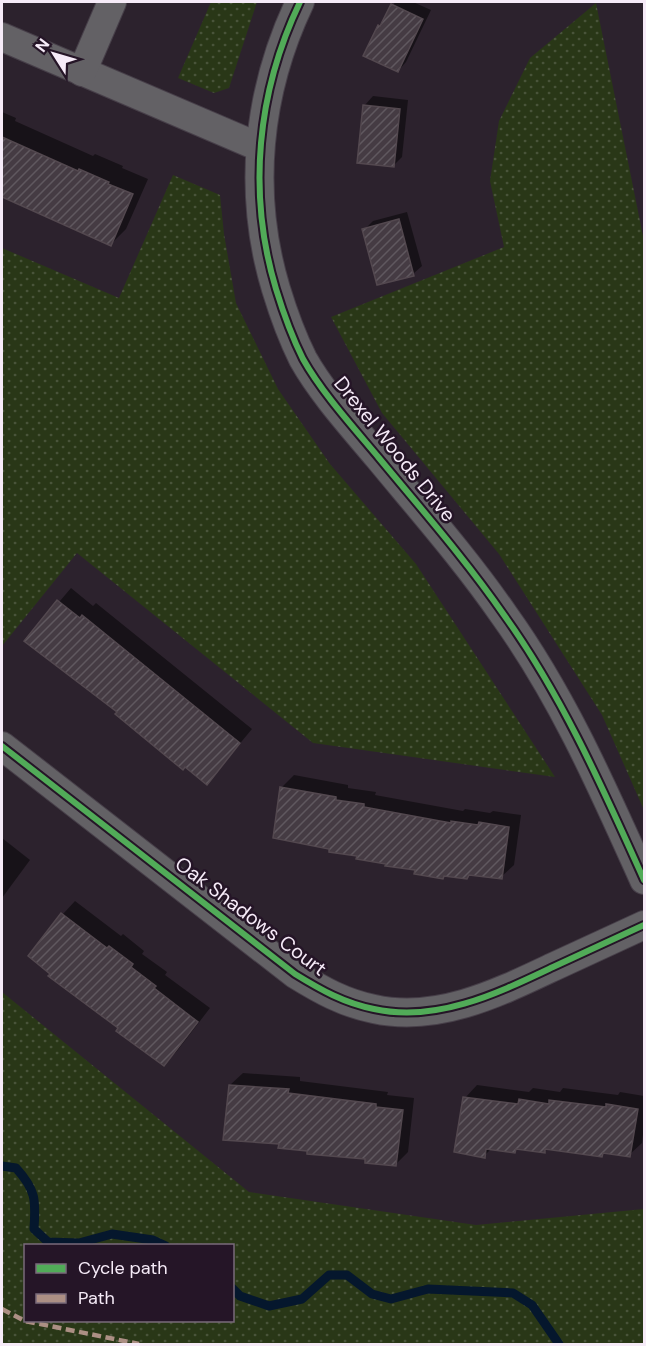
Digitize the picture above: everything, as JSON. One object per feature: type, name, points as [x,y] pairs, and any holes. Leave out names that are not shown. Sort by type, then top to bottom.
[{"type":"street","points":[[82,72],[112,2]]},
{"type":"street","name":"Drexel Woods Drive","points":[[300,2],[284,35],[271,78],[260,147],[259,203],[266,257],[282,310],[303,359],[344,417],[460,555],[505,616],[549,683],[590,760],[645,880]]},
{"type":"street","points":[[2,37],[260,147]]},
{"type":"street","name":"Oak Shadows Court","points":[[2,746],[295,974],[334,998],[375,1010],[415,1012],[450,1008],[493,995],[645,925]]},
{"type":"green space","points":[[211,2],[257,2],[229,88],[214,93],[178,78]]},
{"type":"green space","points":[[596,3],[644,241],[644,810],[602,715],[499,554],[382,413],[331,317],[504,247],[490,181],[499,121],[530,58]]},
{"type":"green space","points":[[173,175],[220,195],[236,303],[278,389],[330,464],[416,564],[555,777],[313,743],[77,553],[2,646],[2,248],[119,298]]},
{"type":"green space","points":[[2,992],[249,1192],[476,1225],[644,1209],[644,1344],[2,1344]]},
{"type":"building","points":[[391,4],[423,19],[398,72],[363,56]]},
{"type":"building","points":[[363,105],[400,109],[394,167],[357,163]]},
{"type":"building","points":[[2,137],[133,194],[111,246],[2,197]]},
{"type":"building","points":[[399,219],[414,276],[377,285],[362,229]]},
{"type":"building","points":[[57,600],[80,618],[82,615],[240,743],[207,785],[185,767],[183,770],[115,714],[117,712],[24,641]]},
{"type":"building","points":[[280,787],[336,797],[336,800],[364,804],[364,807],[451,823],[451,821],[478,825],[479,822],[509,827],[502,879],[469,875],[467,879],[444,876],[443,879],[414,874],[415,870],[385,866],[386,864],[356,859],[357,856],[329,852],[329,849],[273,838]]},
{"type":"building","points":[[61,913],[107,948],[109,946],[133,964],[131,967],[156,986],[154,988],[198,1022],[164,1066],[116,1031],[118,1028],[48,976],[50,974],[28,956]]},
{"type":"building","points":[[229,1085],[289,1089],[288,1093],[376,1104],[376,1107],[403,1110],[396,1166],[365,1163],[365,1159],[307,1154],[307,1151],[278,1148],[279,1144],[223,1140]]},
{"type":"building","points":[[463,1097],[518,1104],[519,1099],[549,1104],[549,1100],[638,1109],[630,1157],[603,1153],[602,1157],[545,1149],[545,1153],[516,1149],[515,1153],[486,1149],[485,1158],[454,1152]]},
{"type":"waterway","points":[[2,1166],[16,1168],[28,1183],[35,1210],[34,1229],[48,1242],[79,1243],[112,1234],[153,1240],[162,1244]]},
{"type":"waterway","points":[[234,1290],[240,1296],[269,1306],[302,1299],[329,1275],[347,1275],[372,1294],[391,1299],[428,1289],[513,1293],[532,1305],[559,1344]]},
{"type":"marked path","points":[[2,1309],[24,1320]]},
{"type":"marked path","points":[[30,1322],[139,1344]]},
{"type":"cycle path","points":[[300,2],[285,36],[274,71],[261,143],[261,216],[276,289],[291,333],[303,359],[329,397],[459,555],[525,646],[581,744],[644,880]]},
{"type":"cycle path","points":[[2,746],[295,974],[333,995],[363,1006],[398,1012],[421,1012],[466,1003],[511,987],[644,925]]}]
